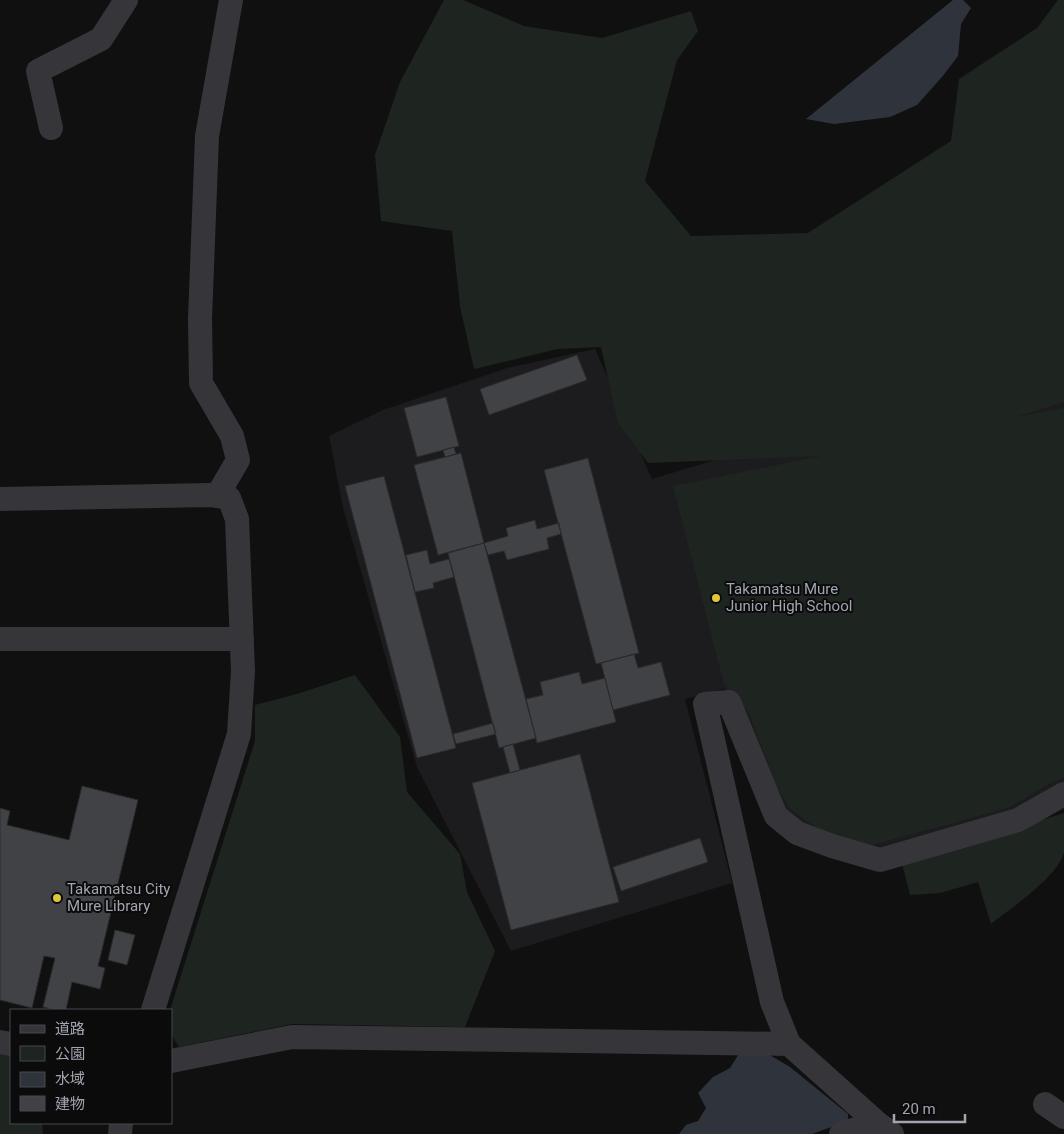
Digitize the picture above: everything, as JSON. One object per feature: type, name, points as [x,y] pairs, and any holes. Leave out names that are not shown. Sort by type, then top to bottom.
[{"type":"street","points":[[51,128],[38,71],[100,39],[126,0]]},
{"type":"street","points":[[217,496],[238,460],[232,436],[201,383],[200,319],[207,136],[231,0]]},
{"type":"street","points":[[0,499],[210,495],[229,498],[237,519],[243,671],[239,734],[154,1009]]},
{"type":"street","points":[[0,639],[242,639]]},
{"type":"street","points":[[884,1128],[789,1044],[772,1002],[705,704],[729,702],[776,816],[797,833],[832,846],[880,860],[1018,820],[1064,794]]},
{"type":"street","points":[[172,1061],[292,1037],[789,1044]]},
{"type":"street","points":[[841,1134],[884,1128]]},
{"type":"shaded area","name":"Takamatsu Mure Junior High School","points":[[595,349],[652,479],[1064,356],[1064,783],[1011,812],[873,849],[789,818],[743,712],[724,689],[685,699],[732,883],[511,951],[417,767],[343,508],[329,436],[383,410],[507,368]]},
{"type":"green space","points":[[444,0],[463,0],[524,26],[602,38],[691,11],[698,31],[677,60],[645,181],[691,236],[808,233],[951,141],[959,79],[1037,28],[1058,0],[1064,0],[1064,402],[1016,417],[1064,408],[1064,778],[1054,781],[1008,808],[872,845],[823,832],[791,810],[777,787],[749,713],[724,684],[673,486],[821,456],[648,463],[618,423],[601,347],[558,349],[474,369],[460,306],[452,231],[381,221],[375,155],[400,82]]},
{"type":"green space","points":[[355,675],[400,737],[407,792],[460,854],[467,892],[495,951],[465,1027],[292,1024],[179,1047],[172,1036],[172,1009],[170,1009],[255,741],[255,705],[297,694]]},
{"type":"green space","points":[[1064,813],[1064,852],[1060,861],[1044,881],[991,924],[978,882],[940,893],[910,895],[902,863]]},
{"type":"green space","points":[[0,1050],[10,1053],[10,1124],[42,1124],[43,1134],[0,1134]]},
{"type":"water","points":[[953,0],[963,0],[971,8],[961,24],[958,56],[917,105],[890,117],[834,124],[806,119]]},
{"type":"water","points":[[740,1052],[768,1054],[790,1067],[848,1114],[848,1121],[812,1134],[679,1134],[686,1125],[698,1121],[706,1108],[698,1093],[713,1077],[730,1068]]},
{"type":"building","points":[[577,355],[587,380],[489,415],[480,389]]},
{"type":"building","points":[[446,397],[459,446],[417,457],[404,408]]},
{"type":"building","points":[[454,447],[456,454],[445,457],[443,450]]},
{"type":"building","points":[[461,453],[484,543],[438,555],[414,465]]},
{"type":"building","points":[[588,458],[639,653],[596,664],[544,470]]},
{"type":"building","points":[[384,476],[456,748],[417,758],[345,486]]},
{"type":"building","points":[[535,520],[537,529],[559,523],[561,534],[547,538],[549,549],[507,560],[504,551],[488,555],[484,543],[508,536],[506,528]]},
{"type":"building","points":[[484,543],[536,738],[499,748],[448,553]]},
{"type":"building","points":[[427,550],[430,564],[449,559],[454,577],[433,583],[434,588],[415,592],[406,555]]},
{"type":"building","points":[[634,654],[638,668],[661,662],[670,695],[613,710],[601,663]]},
{"type":"building","points":[[579,672],[582,684],[605,678],[616,722],[537,743],[526,699],[543,695],[540,682]]},
{"type":"building","points":[[493,723],[496,734],[456,744],[453,734]]},
{"type":"building","points":[[513,744],[520,770],[510,773],[503,747]]},
{"type":"building","points":[[580,754],[619,902],[511,930],[472,783]]},
{"type":"building","name":"Takamatsu City Mure Library","points":[[82,786],[138,800],[98,966],[105,968],[100,989],[72,982],[66,1009],[43,1007],[55,958],[44,956],[32,1008],[0,1000],[0,808],[10,811],[7,825],[69,840]]},
{"type":"building","points":[[700,838],[708,862],[621,891],[613,867]]},
{"type":"building","points":[[115,930],[135,935],[127,965],[108,960]]},
{"type":"place","name":"Takamatsu Mure Junior High School","points":[[716,598]]},
{"type":"place","name":"Takamatsu City Mure Library","points":[[57,898]]}]
